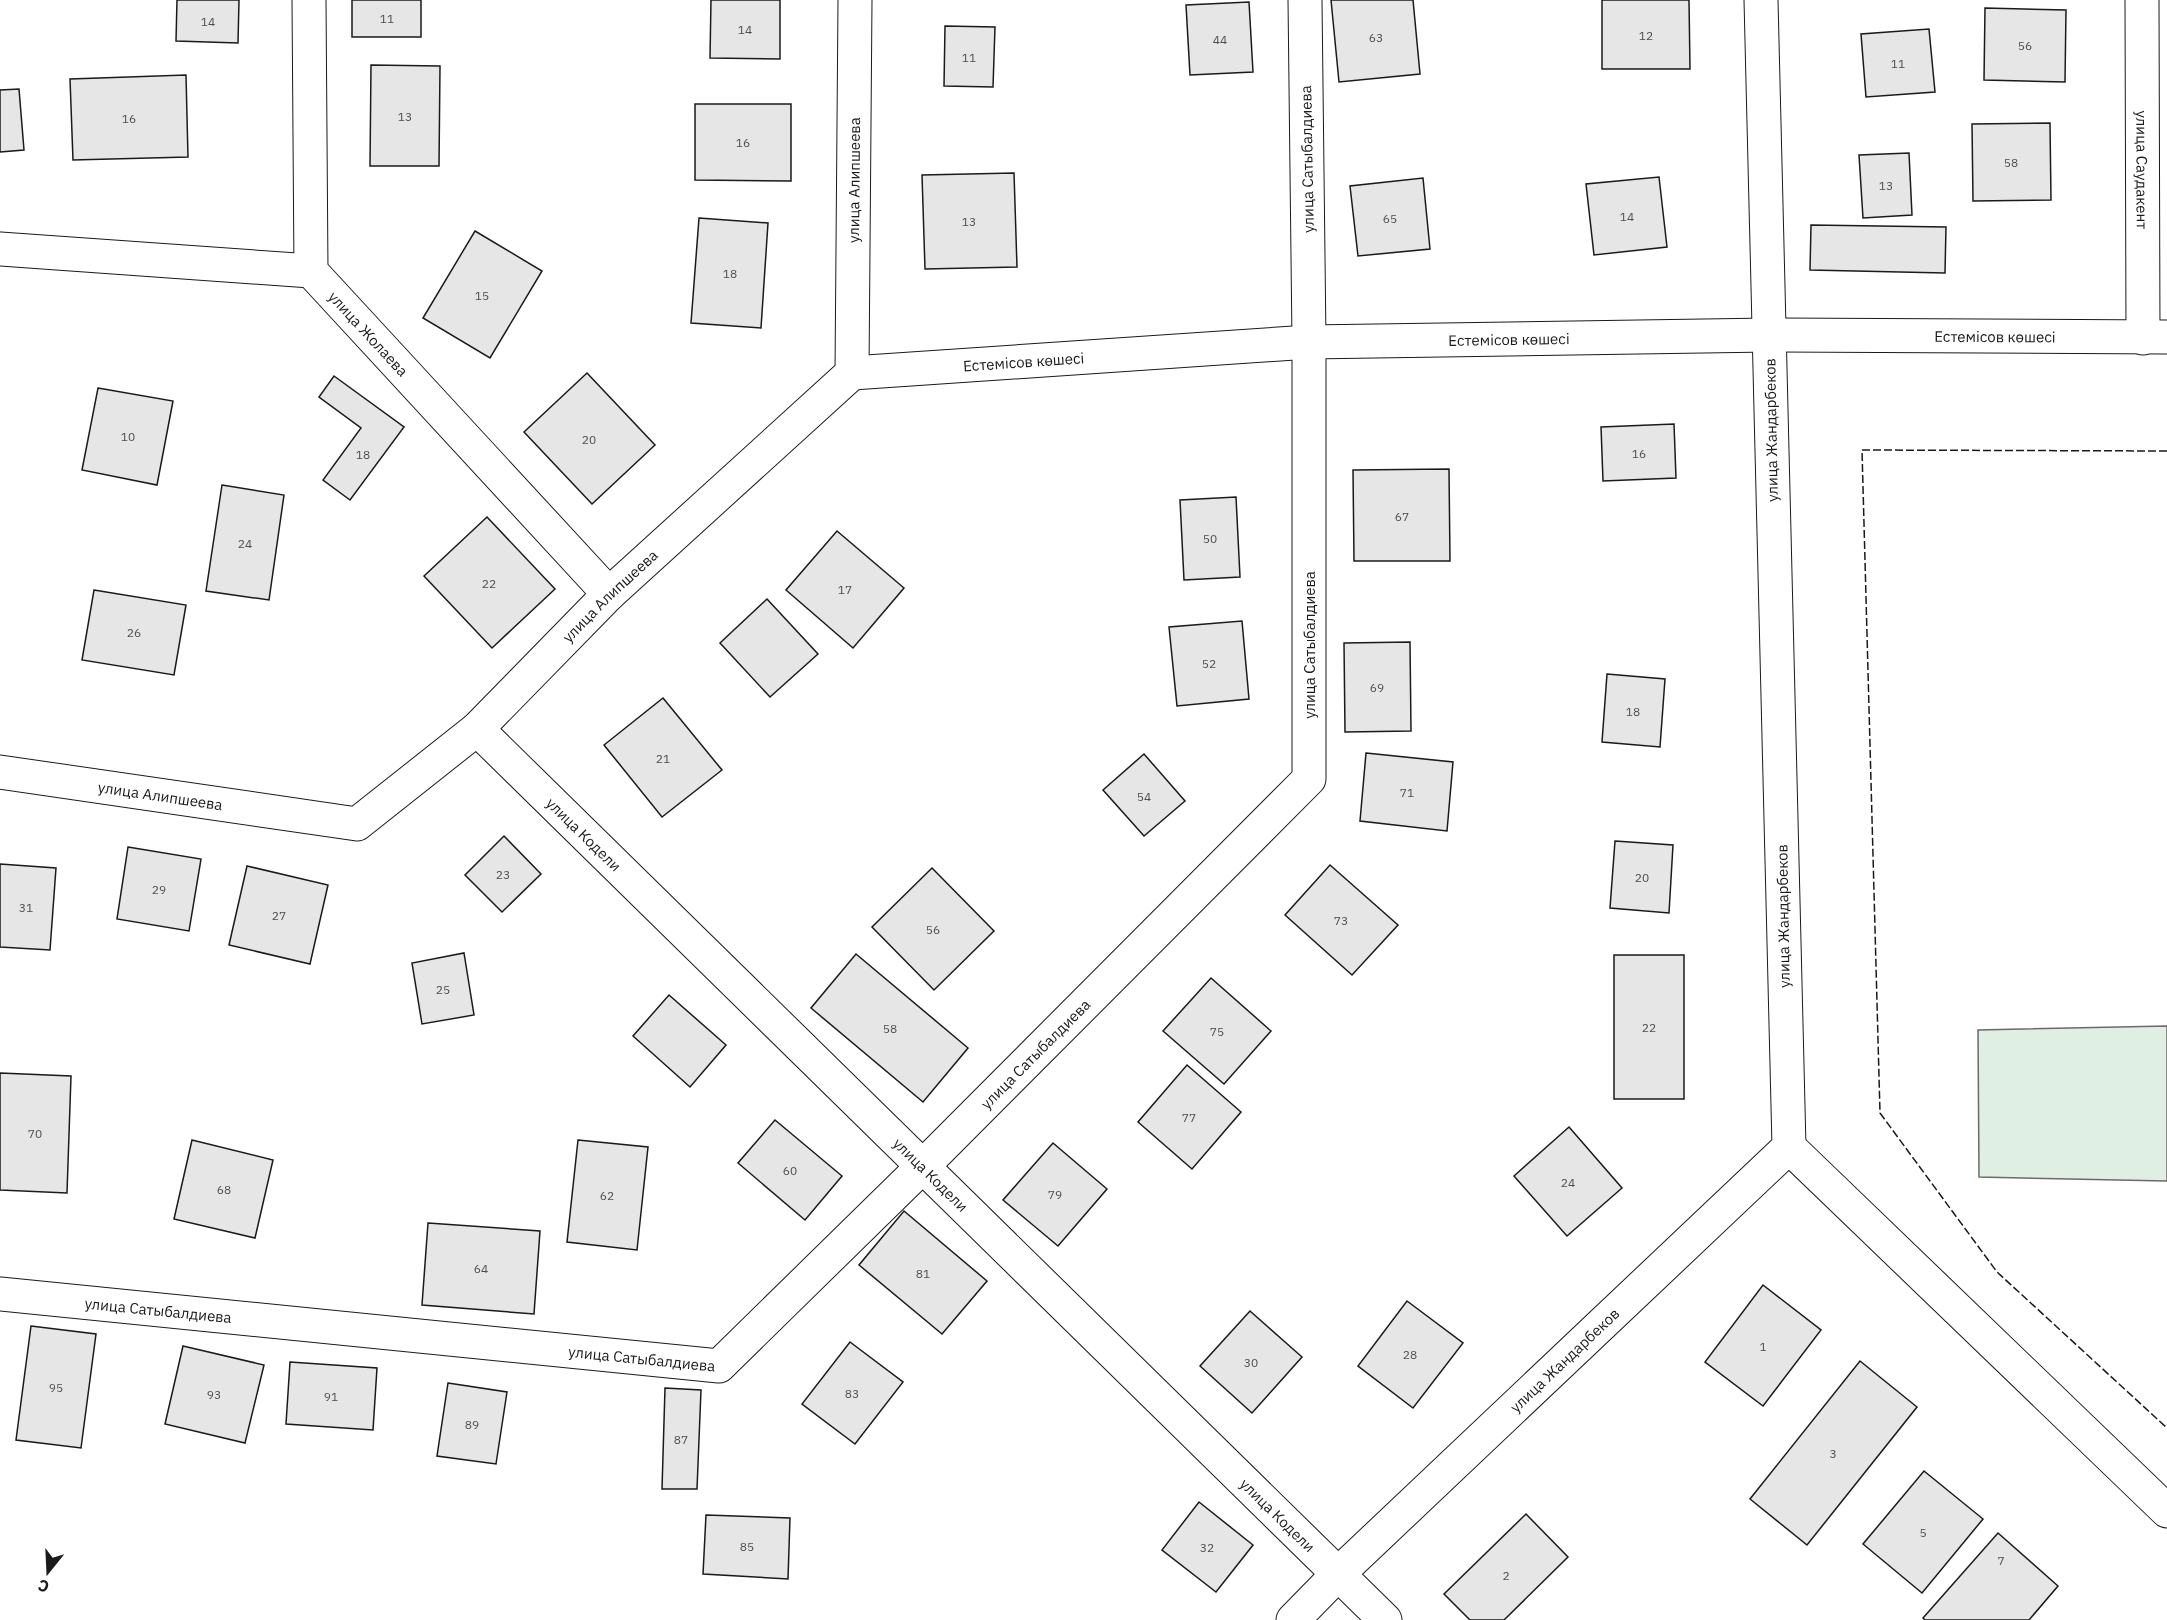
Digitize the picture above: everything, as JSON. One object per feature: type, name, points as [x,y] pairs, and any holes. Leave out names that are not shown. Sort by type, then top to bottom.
[{"type":"street","points":[[0,249],[311,271],[309,0]]},
{"type":"street","name":"улица Алипшеева","points":[[0,772],[357,824],[477,729],[609,594],[852,374],[855,0]]},
{"type":"street","name":"улица Сатыбалдиева","points":[[0,1294],[719,1366],[922,1167],[1309,779],[1309,342],[1305,0]]},
{"type":"street","name":"улица Жандарбеков","points":[[1293,1620],[1338,1574],[1789,1147],[1761,0]]},
{"type":"street","name":"улица Саудакент","points":[[2142,0],[2155,337]]},
{"type":"street","name":"улица Жолаева","points":[[311,271],[609,594]]},
{"type":"street","name":"Естемісов көшесі","points":[[852,374],[1309,342],[1769,335],[2155,337]]},
{"type":"street","name":"улица Кодели","points":[[477,729],[1386,1620]]},
{"type":"street","points":[[1789,1147],[2167,1511]]},
{"type":"green space","points":[[2167,1026],[2167,1181],[1979,1177],[1978,1030]]},
{"type":"building","points":[[177,0],[239,0],[238,43],[176,41]]},
{"type":"building","points":[[352,0],[421,0],[421,37],[352,37]]},
{"type":"building","points":[[711,0],[780,0],[780,59],[710,58]]},
{"type":"building","points":[[1331,0],[1413,0],[1420,74],[1339,82]]},
{"type":"building","points":[[1602,0],[1689,0],[1690,69],[1602,69]]},
{"type":"building","points":[[1249,2],[1253,72],[1190,75],[1186,5]]},
{"type":"building","points":[[1985,8],[2066,10],[2065,82],[1984,80]]},
{"type":"building","points":[[945,26],[995,27],[993,87],[944,86]]},
{"type":"building","points":[[1929,29],[1935,92],[1866,97],[1861,34]]},
{"type":"building","points":[[371,65],[440,66],[439,166],[370,166]]},
{"type":"building","points":[[186,75],[188,157],[73,160],[70,79]]},
{"type":"building","points":[[19,89],[24,150],[0,152],[0,90]]},
{"type":"building","points":[[695,104],[791,104],[791,181],[695,180]]},
{"type":"building","points":[[2050,123],[2051,200],[1973,201],[1972,124]]},
{"type":"building","points":[[1909,153],[1912,215],[1863,218],[1859,155]]},
{"type":"building","points":[[1014,173],[1017,267],[925,269],[922,175]]},
{"type":"building","points":[[1659,177],[1667,247],[1594,255],[1586,184]]},
{"type":"building","points":[[1423,178],[1430,249],[1358,256],[1350,186]]},
{"type":"building","points":[[699,218],[768,223],[761,328],[691,323]]},
{"type":"building","points":[[1811,225],[1946,227],[1945,273],[1810,270]]},
{"type":"building","points":[[475,231],[542,271],[490,358],[423,318]]},
{"type":"building","points":[[587,373],[655,445],[592,504],[524,432]]},
{"type":"building","points":[[334,376],[404,427],[350,500],[323,480],[361,428],[319,397]]},
{"type":"building","points":[[98,388],[173,401],[157,485],[82,470]]},
{"type":"building","points":[[1674,424],[1676,478],[1603,481],[1601,427]]},
{"type":"building","points":[[1449,469],[1450,561],[1354,561],[1353,470]]},
{"type":"building","points":[[222,485],[284,495],[269,600],[206,591]]},
{"type":"building","points":[[1236,497],[1240,577],[1184,580],[1180,500]]},
{"type":"building","points":[[487,517],[555,589],[492,648],[424,576]]},
{"type":"building","points":[[837,531],[904,588],[853,648],[786,590]]},
{"type":"building","points":[[94,590],[186,605],[174,675],[82,660]]},
{"type":"building","points":[[767,599],[818,654],[770,697],[720,643]]},
{"type":"building","points":[[1242,621],[1249,699],[1177,706],[1169,627]]},
{"type":"building","points":[[1410,642],[1411,731],[1345,732],[1344,643]]},
{"type":"building","points":[[1607,674],[1665,679],[1660,747],[1602,742]]},
{"type":"building","points":[[663,698],[722,770],[662,817],[604,745]]},
{"type":"building","points":[[1366,753],[1453,762],[1447,831],[1360,821]]},
{"type":"building","points":[[1144,754],[1185,801],[1144,836],[1103,790]]},
{"type":"building","points":[[504,836],[541,874],[502,912],[465,875]]},
{"type":"building","points":[[1615,841],[1673,845],[1669,913],[1610,908]]},
{"type":"building","points":[[128,847],[201,859],[189,931],[117,919]]},
{"type":"building","points":[[0,864],[56,868],[50,950],[0,947]]},
{"type":"building","points":[[1330,865],[1398,925],[1352,975],[1285,915]]},
{"type":"building","points":[[247,866],[328,885],[310,964],[229,945]]},
{"type":"building","points":[[932,868],[994,931],[934,990],[872,927]]},
{"type":"building","points":[[464,953],[474,1015],[422,1024],[412,963]]},
{"type":"building","points":[[856,954],[968,1048],[923,1102],[811,1008]]},
{"type":"building","points":[[1614,955],[1684,955],[1684,1099],[1614,1099]]},
{"type":"building","points":[[1211,978],[1271,1031],[1224,1084],[1163,1031]]},
{"type":"building","points":[[669,995],[726,1045],[690,1087],[633,1036]]},
{"type":"building","points":[[1187,1065],[1241,1112],[1192,1169],[1138,1122]]},
{"type":"building","points":[[0,1073],[71,1076],[67,1193],[0,1190]]},
{"type":"building","points":[[775,1120],[842,1176],[805,1220],[738,1163]]},
{"type":"building","points":[[1569,1127],[1622,1188],[1567,1236],[1514,1176]]},
{"type":"building","points":[[192,1140],[273,1160],[255,1238],[174,1219]]},
{"type":"building","points":[[578,1140],[648,1147],[637,1250],[567,1242]]},
{"type":"building","points":[[1053,1143],[1107,1189],[1058,1246],[1003,1200]]},
{"type":"building","points":[[904,1211],[987,1281],[942,1334],[859,1265]]},
{"type":"building","points":[[428,1223],[540,1231],[534,1314],[422,1305]]},
{"type":"building","points":[[1763,1285],[1821,1330],[1763,1406],[1705,1362]]},
{"type":"building","points":[[1407,1301],[1463,1343],[1413,1408],[1358,1366]]},
{"type":"building","points":[[1250,1311],[1302,1357],[1252,1413],[1200,1366]]},
{"type":"building","points":[[31,1326],[96,1334],[81,1448],[16,1440]]},
{"type":"building","points":[[850,1342],[903,1382],[855,1444],[802,1404]]},
{"type":"building","points":[[183,1346],[264,1365],[245,1443],[165,1424]]},
{"type":"building","points":[[1860,1361],[1917,1407],[1807,1545],[1750,1499]]},
{"type":"building","points":[[290,1362],[377,1368],[373,1430],[286,1424]]},
{"type":"building","points":[[448,1383],[507,1392],[496,1464],[437,1456]]},
{"type":"building","points":[[665,1388],[701,1390],[697,1489],[662,1489]]},
{"type":"building","points":[[1924,1471],[1983,1519],[1922,1593],[1863,1544]]},
{"type":"building","points":[[1199,1502],[1253,1545],[1216,1592],[1162,1550]]},
{"type":"building","points":[[1526,1514],[1568,1557],[1504,1620],[1470,1620],[1444,1594]]},
{"type":"building","points":[[706,1515],[790,1518],[788,1579],[703,1574]]},
{"type":"building","points":[[1998,1533],[2058,1586],[2029,1620],[1925,1620],[1923,1618]]},
{"type":"fence","points":[[2167,451],[1862,450],[1880,1113],[1997,1272],[2167,1428]]}]
